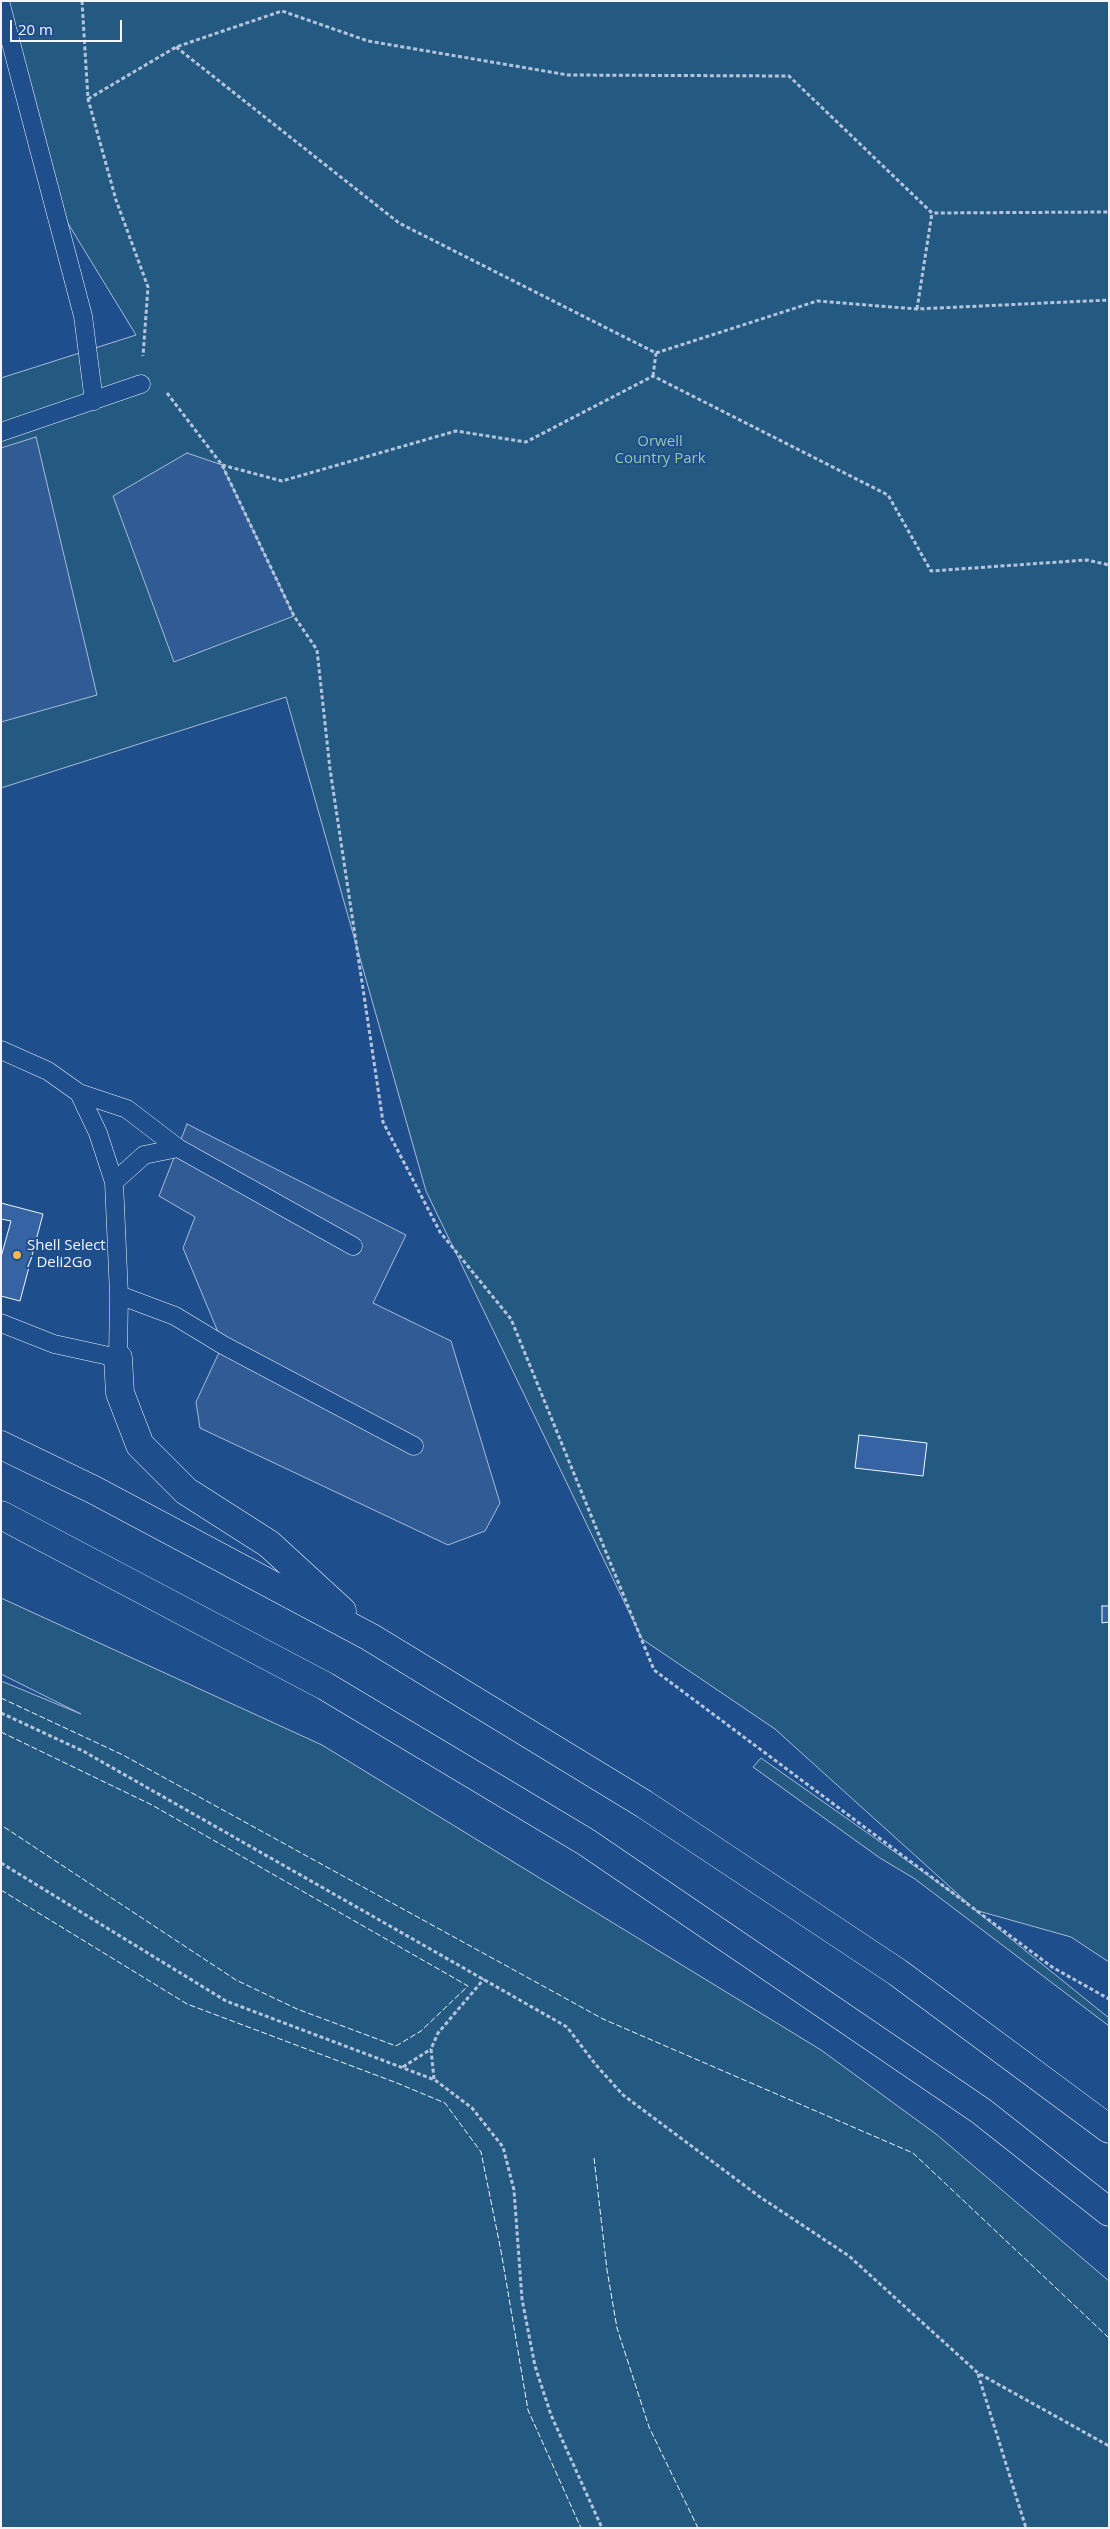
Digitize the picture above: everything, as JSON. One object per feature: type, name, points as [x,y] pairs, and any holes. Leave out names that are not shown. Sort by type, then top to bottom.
[{"type":"highway","points":[[118,1358],[120,1393],[140,1445],[186,1491],[269,1544],[370,1637]]},
{"type":"highway","points":[[1,1445],[94,1490],[370,1637],[644,1804],[873,1956],[1109,2129]]},
{"type":"highway","points":[[1,1515],[324,1686],[586,1842],[981,2111],[1109,2212]]},
{"type":"lane","points":[[1,5],[83,316],[94,400]]},
{"type":"lane","points":[[1,432],[141,384]]},
{"type":"lane","points":[[1,1050],[48,1071],[79,1093],[127,1109],[178,1148],[353,1246]]},
{"type":"lane","points":[[1,1323],[54,1344],[118,1358],[119,1295],[114,1182],[98,1133],[79,1093]]},
{"type":"lane","points":[[114,1182],[144,1155],[178,1148]]},
{"type":"lane","points":[[119,1295],[175,1316],[223,1344],[414,1446]]},
{"type":"path","points":[[82,1],[88,99],[116,200],[148,287],[141,384],[166,392],[222,465],[294,616],[317,650],[330,769],[383,1122],[440,1232],[511,1319],[654,1670],[1052,1967],[1109,1999]]},
{"type":"path","points":[[88,99],[176,47],[282,12],[368,41],[568,75],[789,76],[932,213],[1109,212]]},
{"type":"path","points":[[176,47],[399,223],[656,353],[817,301],[917,309],[1109,300]]},
{"type":"path","points":[[917,309],[932,213]]},
{"type":"path","points":[[652,376],[656,353]]},
{"type":"path","points":[[222,465],[282,481],[456,431],[526,442],[652,376]]},
{"type":"path","points":[[652,376],[888,495],[931,571],[1087,560],[1109,565]]},
{"type":"path","points":[[1,1713],[83,1751],[567,2027],[596,2065],[623,2095],[760,2196],[849,2256],[978,2373],[1109,2446]]},
{"type":"path","points":[[1,1863],[226,2000],[434,2080],[472,2108],[503,2147],[514,2190],[522,2298],[535,2366],[551,2415],[602,2528]]},
{"type":"path","points":[[434,2080],[431,2050],[438,2033],[484,1979]]},
{"type":"path","points":[[403,2067],[431,2050]]},
{"type":"path","points":[[978,2373],[1026,2528]]},
{"type":"green space","name":"Orwell Country Park","points":[[1,1],[1109,1],[1109,1962],[1071,1937],[975,1910],[1109,2018],[1109,2026],[915,1879],[880,1858],[753,1767],[761,1758],[970,1905],[775,1729],[642,1639],[426,1191],[286,697],[1,788],[1,378],[136,335],[55,202]]},
{"type":"green space","points":[[1,1598],[322,1745],[821,2050],[936,2134],[1109,2281],[1109,2528],[1,2528],[1,1681],[81,1714],[1,1674]]},
{"type":"shaded area","points":[[36,437],[97,695],[1,722],[1,448]]},
{"type":"shaded area","points":[[187,453],[222,465],[294,616],[174,662],[113,496]]},
{"type":"shaded area","points":[[187,1124],[406,1235],[373,1303],[451,1341],[500,1503],[485,1531],[448,1545],[200,1428],[196,1402],[223,1344],[183,1248],[195,1217],[159,1196]]},
{"type":"building","name":"Shell Select / Deli2Go","points":[[1,1203],[43,1214],[20,1301],[1,1296]]},
{"type":"building","points":[[1,1219],[11,1221],[1,1257]]},
{"type":"building","points":[[859,1435],[927,1443],[923,1476],[855,1468]]},
{"type":"building","points":[[1102,1606],[1109,1606],[1109,1622],[1102,1623]]},
{"type":"fence","points":[[1,1698],[123,1755],[603,2019],[913,2153],[1109,2338]]},
{"type":"fence","points":[[1,1732],[152,1805],[468,1986],[421,2031],[396,2046],[297,2009],[236,1980],[1,1825]]},
{"type":"fence","points":[[1,1890],[187,2004],[445,2103],[481,2152],[501,2251],[528,2410],[581,2528]]},
{"type":"fence","points":[[594,2158],[607,2270],[617,2328],[649,2427],[698,2528]]},
{"type":"place","name":"Shell Select / Deli2Go","points":[[17,1255]]}]
